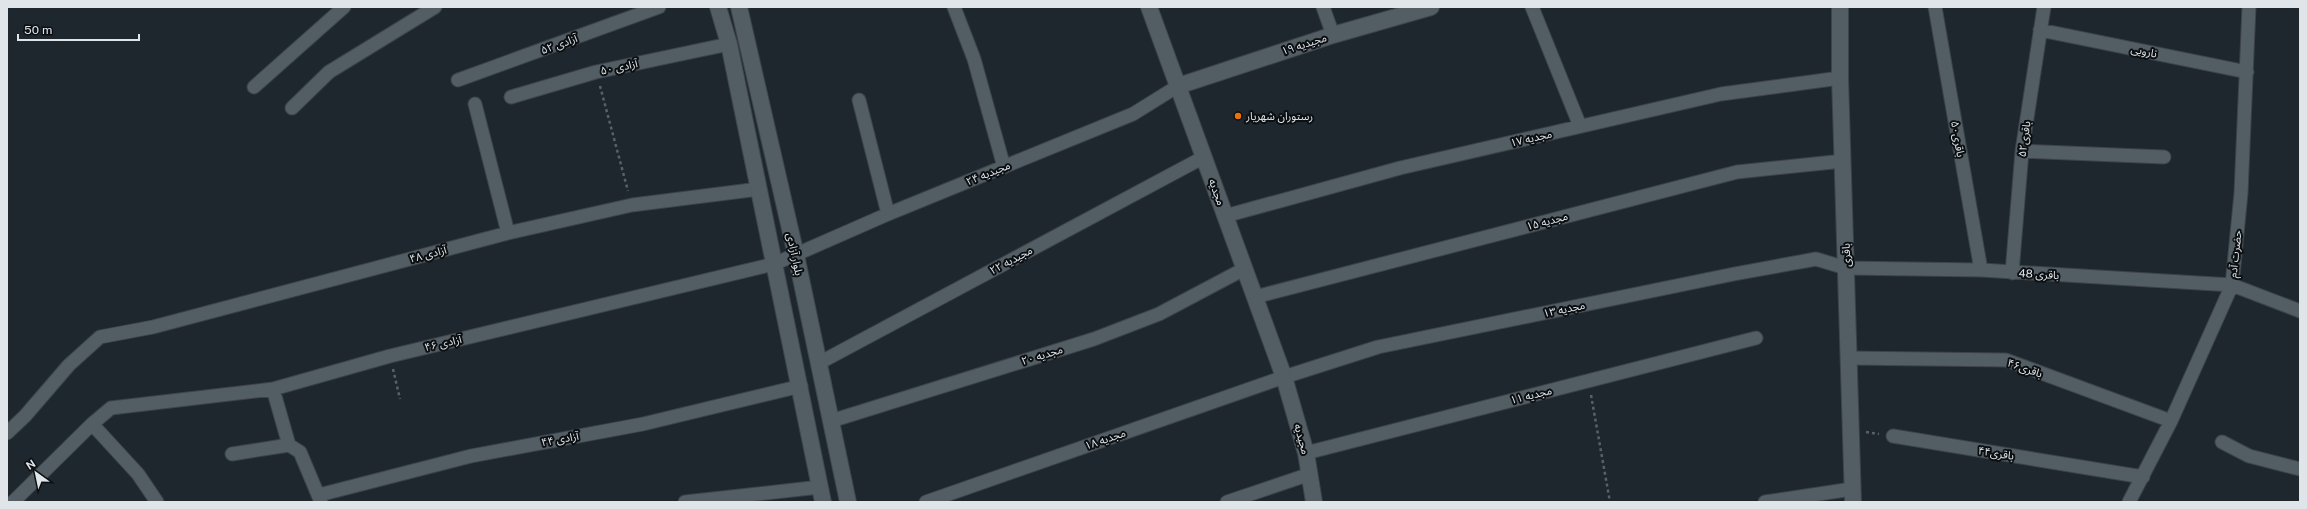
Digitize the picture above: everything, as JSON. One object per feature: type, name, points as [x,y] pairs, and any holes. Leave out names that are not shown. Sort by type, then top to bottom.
[{"type":"street","points":[[254,87],[344,7]]},
{"type":"street","points":[[292,108],[329,72],[435,7]]},
{"type":"street","name":"آزادی ۵۲","points":[[458,80],[659,7]]},
{"type":"street","name":"بلوار آزادی","points":[[718,7],[729,44],[774,264],[801,386],[822,494]]},
{"type":"street","name":"بلوار آزادی","points":[[739,7],[796,255],[848,502]]},
{"type":"street","points":[[954,7],[974,59],[1004,167]]},
{"type":"street","name":"مجدیه","points":[[1149,7],[1284,376]]},
{"type":"street","points":[[1323,7],[1332,35]]},
{"type":"street","name":"مجیدیه ۱۹","points":[[1178,86],[1332,35],[1431,7]]},
{"type":"street","points":[[1532,7],[1580,126]]},
{"type":"street","name":"باقری","points":[[1840,7],[1840,78],[1852,496]]},
{"type":"street","name":"باقری۵۰","points":[[1935,7],[1981,270]]},
{"type":"street","name":"باقری۵۲","points":[[2012,273],[2022,151],[2044,7]]},
{"type":"street","name":"حضرت آدم","points":[[2128,502],[2143,477],[2171,421],[2232,285],[2241,193],[2249,7]]},
{"type":"street","name":"نارویی","points":[[2040,30],[2247,72]]},
{"type":"street","name":"آزادی ۵۰","points":[[511,97],[596,72],[729,44]]},
{"type":"street","name":"مجدیه ۱۷","points":[[1225,216],[1400,168],[1721,94],[1840,78]]},
{"type":"street","name":"مجیدیه ۲۴","points":[[796,255],[888,214],[1133,114],[1178,86]]},
{"type":"street","points":[[859,100],[888,214]]},
{"type":"street","points":[[475,104],[508,233]]},
{"type":"street","points":[[2022,151],[2164,157]]},
{"type":"street","name":"مجیدیه ۲۲","points":[[819,363],[1204,157]]},
{"type":"street","name":"مجدیه ۱۵","points":[[1255,297],[1737,172],[1843,161]]},
{"type":"street","points":[[759,189],[780,184]]},
{"type":"street","name":"آزادی ۴۸","points":[[7,433],[25,416],[69,366],[100,337],[153,328],[508,233],[632,205],[759,189]]},
{"type":"street","name":"آزادی ۴۶","points":[[92,424],[111,408],[273,389],[390,356],[774,264],[796,255]]},
{"type":"street","name":"مجدیه ۱۳","points":[[1284,376],[1378,346],[1726,275],[1816,259],[1846,268]]},
{"type":"street","name":"باقری 48","points":[[1846,268],[1981,270],[2232,285],[2300,311]]},
{"type":"street","name":"مجدیه ۲۰","points":[[831,421],[1094,339],[1159,314],[1244,269]]},
{"type":"street","name":"مجدیه ۱۱","points":[[1306,452],[1756,338]]},
{"type":"street","name":"باقری۴۶","points":[[1848,358],[2006,360],[2171,421]]},
{"type":"street","name":"مجیدیه","points":[[1284,376],[1306,452],[1314,502]]},
{"type":"street","name":"مجدیه ۱۸","points":[[926,502],[1284,376]]},
{"type":"street","name":"آزادی ۴۴","points":[[320,499],[471,456],[643,424],[801,386]]},
{"type":"street","points":[[273,389],[289,444],[300,452],[320,499]]},
{"type":"street","points":[[13,502],[92,424],[138,474],[157,502]]},
{"type":"street","name":"باقری۴۴","points":[[1893,436],[2143,477]]},
{"type":"street","points":[[2222,442],[2249,456],[2300,469]]},
{"type":"street","points":[[232,454],[289,444]]},
{"type":"street","points":[[1227,502],[1310,474]]},
{"type":"street","points":[[685,502],[822,494]]},
{"type":"street","points":[[1765,502],[1852,496]]},
{"type":"path","points":[[596,72],[632,205]]},
{"type":"path","points":[[390,356],[400,399]]},
{"type":"path","points":[[1588,381],[1610,502]]},
{"type":"path","points":[[1850,429],[1893,436]]},
{"type":"place","name":"رستوران شهریار","points":[[1238,116]]}]
